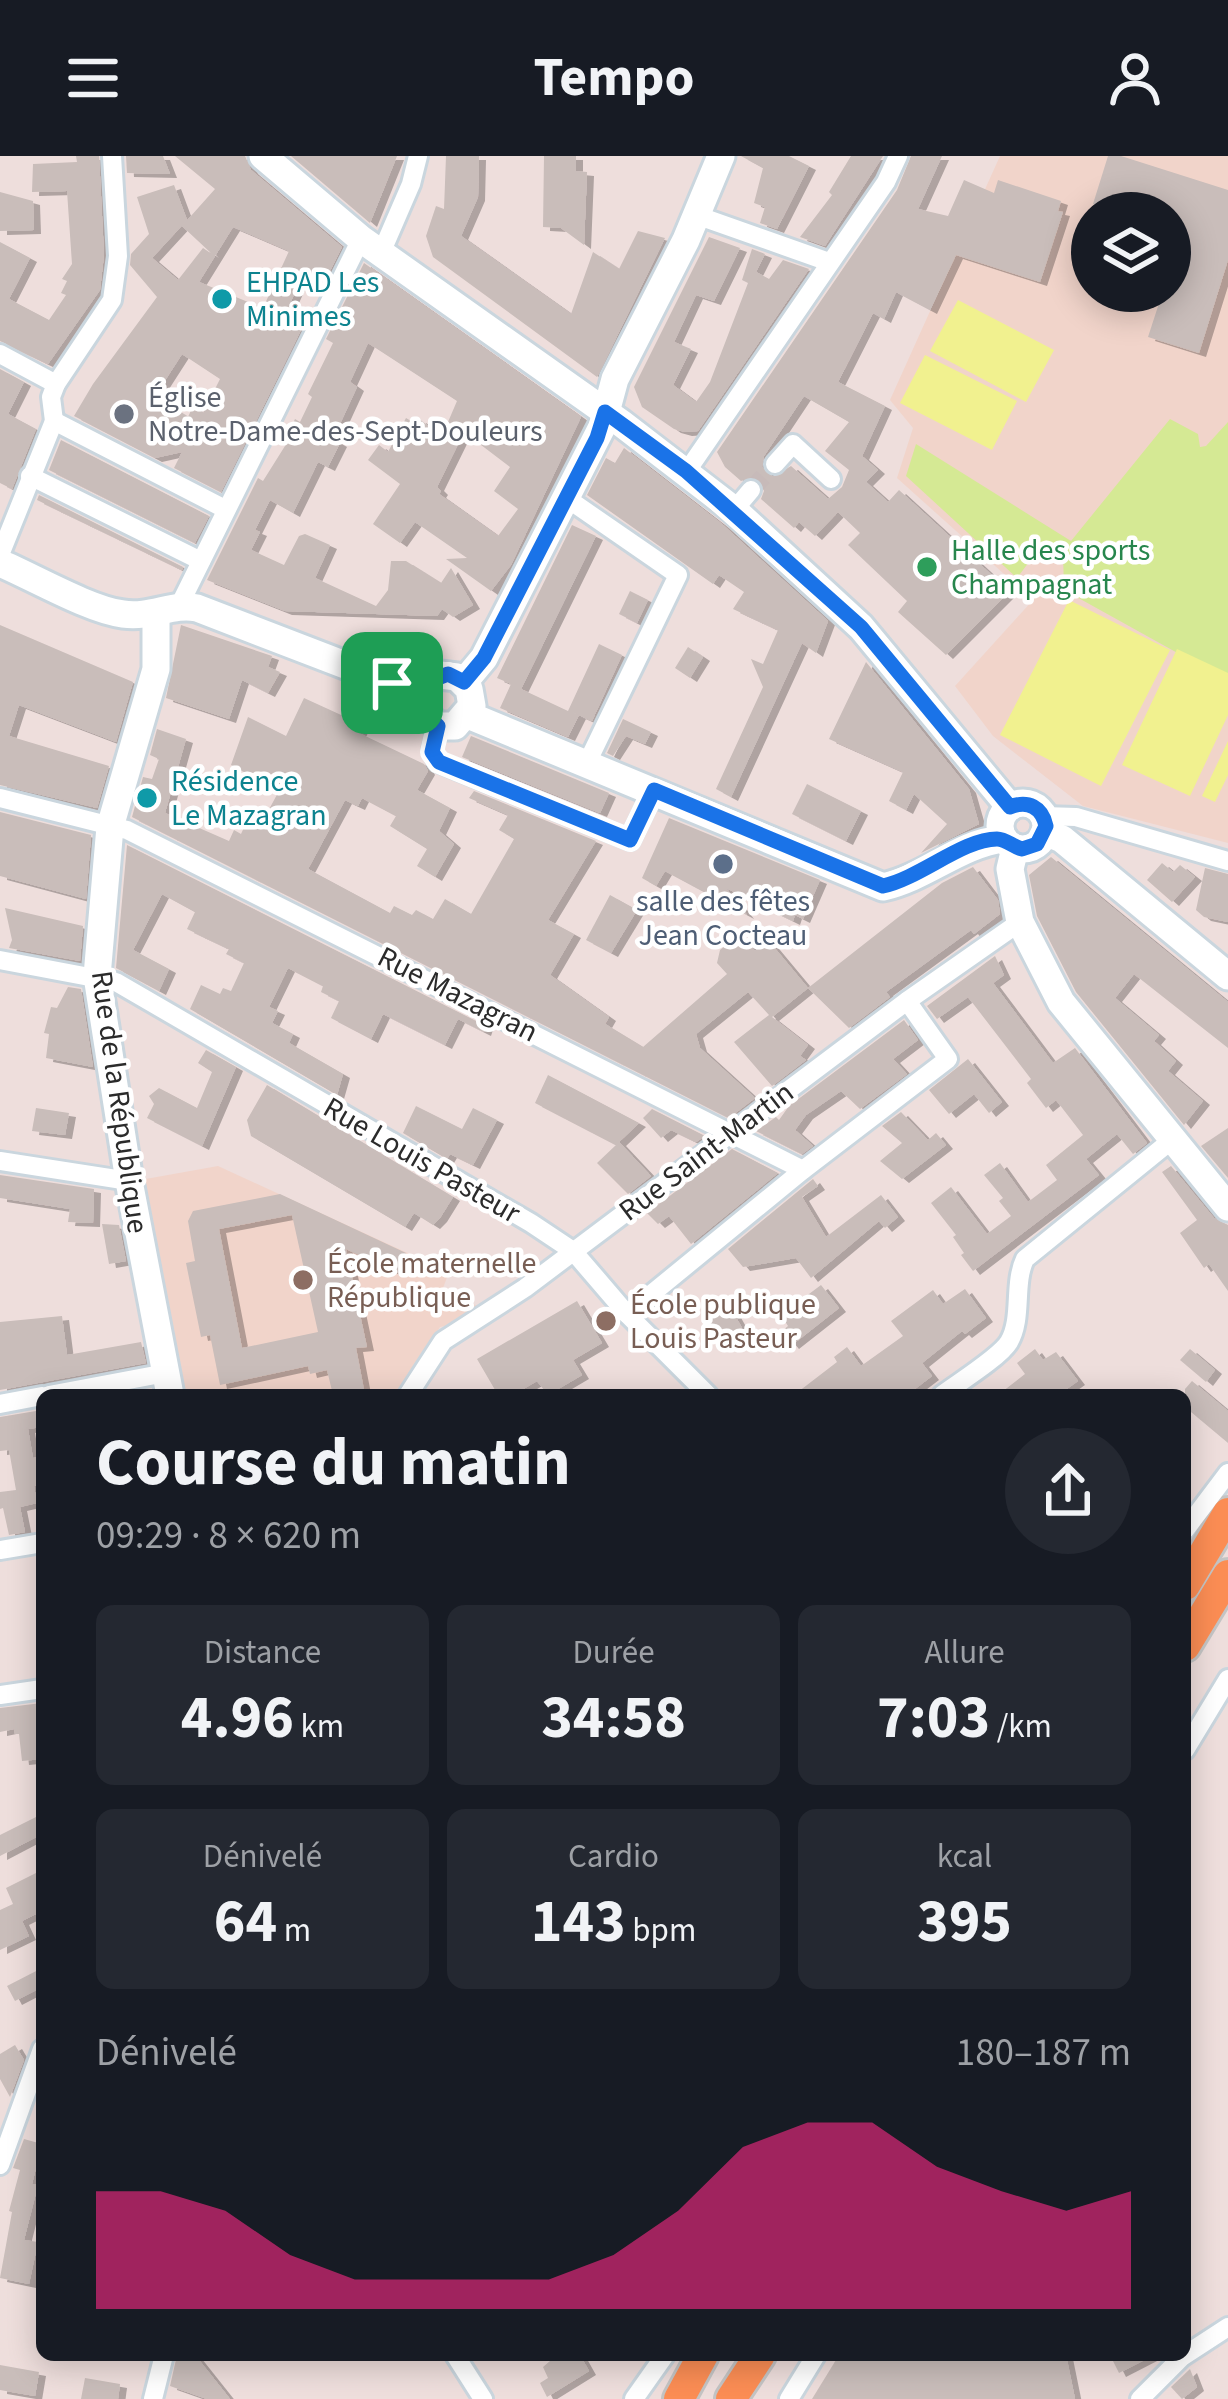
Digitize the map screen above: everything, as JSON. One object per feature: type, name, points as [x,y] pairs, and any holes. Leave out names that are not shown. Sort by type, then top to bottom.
[{"type":"main road","points":[[1191,1575],[1228,1514]]},
{"type":"main road","points":[[1191,1636],[1228,1575]]},
{"type":"main road","points":[[679,2399],[700,2361]]},
{"type":"main road","points":[[731,2399],[756,2361]]},
{"type":"street","points":[[112,156],[117,275],[112,300],[56,384],[51,397],[55,421],[0,559],[117,614],[197,608],[392,683],[428,705],[455,726],[468,715],[472,698],[457,676],[440,675],[428,705],[432,752],[439,762],[630,840],[654,790]]},
{"type":"street","points":[[262,156],[371,245],[686,471],[742,501],[861,627],[1010,807]]},
{"type":"street","points":[[168,611],[200,561],[371,245],[411,184],[418,156]]},
{"type":"street","points":[[464,682],[484,658],[602,427],[615,379],[721,156]]},
{"type":"street","points":[[686,471],[886,182],[898,156]]},
{"type":"street","points":[[696,215],[829,262]]},
{"type":"street","points":[[0,354],[56,384]]},
{"type":"street","points":[[55,421],[225,509]]},
{"type":"street","points":[[775,464],[793,444],[831,479]]},
{"type":"street","points":[[30,476],[200,561]]},
{"type":"street","points":[[565,496],[678,575],[587,761]]},
{"type":"street","name":"Rue de la République","points":[[168,611],[110,826],[98,976],[129,1181],[168,1384]]},
{"type":"street","points":[[468,715],[883,886],[920,874],[981,841],[1030,848],[1044,824],[1076,817],[1228,861]]},
{"type":"street","name":"Rue Mazagran","points":[[0,798],[127,830],[803,1170]]},
{"type":"street","points":[[1010,807],[1029,804],[1044,824],[1228,976]]},
{"type":"street","points":[[1010,807],[1000,825],[1010,843],[1021,922],[1061,1003],[1228,1207]]},
{"type":"street","name":"Rue Saint-Martin","points":[[412,1389],[443,1341],[525,1288],[907,1000],[1021,922]]},
{"type":"street","name":"Rue Louis Pasteur","points":[[0,960],[116,982],[573,1251],[702,1389]]},
{"type":"street","points":[[627,1314],[948,1058],[907,1000]]},
{"type":"street","points":[[950,1389],[1009,1342],[1016,1278],[1025,1259],[1173,1139]]},
{"type":"street","points":[[0,1161],[129,1181]]},
{"type":"street","points":[[117,1389],[168,1384]]},
{"type":"street","points":[[0,1404],[36,1398]]},
{"type":"street","points":[[1191,1522],[1228,1473]]},
{"type":"street","points":[[0,1550],[36,1544]]},
{"type":"street","points":[[1191,1740],[1228,1679]]},
{"type":"street","points":[[0,1695],[36,1689]]},
{"type":"street","points":[[0,2164],[36,2065]]},
{"type":"street","points":[[1191,2351],[1228,2326]]},
{"type":"street","points":[[153,2399],[162,2361]]},
{"type":"street","points":[[458,2361],[483,2399]]},
{"type":"street","points":[[634,2399],[661,2361]]},
{"type":"street","points":[[789,2399],[812,2361]]},
{"type":"street","points":[[1140,2399],[1178,2361]]},
{"type":"shaded area","points":[[1000,156],[1228,156],[1228,843],[1083,806],[993,736],[955,686],[1033,600],[897,478],[913,428],[890,400]]},
{"type":"shaded area","points":[[958,300],[1054,350],[1026,402],[930,351]]},
{"type":"shaded area","points":[[925,355],[1017,401],[992,450],[900,403]]},
{"type":"shaded area","points":[[1069,600],[1170,650],[1101,786],[1000,735]]},
{"type":"shaded area","points":[[1177,649],[1228,673],[1228,715],[1190,796],[1122,765]]},
{"type":"shaded area","points":[[1228,741],[1228,775],[1215,802],[1202,796]]},
{"type":"shaded area","name":"École maternelle République","points":[[218,1166],[449,1272],[443,1288],[477,1306],[455,1324],[440,1327],[400,1389],[180,1389],[140,1180]]},
{"type":"green space","points":[[1170,419],[1198,434],[1200,447],[1228,422],[1228,681],[1064,590],[1066,546],[1029,562],[1017,578],[906,476],[916,444],[1071,541]]},
{"type":"building","points":[[76,156],[99,156],[104,255],[100,290],[48,364],[0,341],[0,242],[30,258],[9,299],[49,320],[66,295],[61,293],[67,281],[62,279],[72,264],[67,191],[32,192],[33,164],[77,162]]},
{"type":"building","points":[[126,156],[163,156],[170,174],[127,173]]},
{"type":"building","points":[[175,156],[245,156],[251,170],[342,247],[322,287],[302,277],[283,319],[302,328],[221,492],[174,468],[182,452],[155,458],[74,416],[157,297],[130,265],[131,254],[149,234],[137,197],[174,185],[187,220],[152,258],[178,280],[203,248],[212,254],[182,226],[215,189]],"holes":[[[233,227],[289,251],[263,308],[199,282]],[[182,354],[220,379],[203,413],[193,406],[188,417],[155,396]]]},
{"type":"building","points":[[291,156],[397,156],[370,223]]},
{"type":"building","points":[[446,156],[479,156],[478,197],[461,236],[571,314],[593,252],[619,269],[638,231],[665,238],[597,377],[433,257],[426,236],[436,206],[444,209]]},
{"type":"building","points":[[544,156],[576,156],[576,171],[587,172],[584,245],[561,228],[543,227]]},
{"type":"building","points":[[741,156],[789,156],[809,166],[777,229],[760,223],[765,207],[754,203],[763,168]]},
{"type":"building","points":[[851,156],[883,156],[825,246],[800,237],[832,195],[829,192]]},
{"type":"building","points":[[911,156],[942,156],[918,209],[948,216],[964,180],[994,193],[998,180],[1061,201],[1058,211],[1063,212],[1040,282],[956,255],[930,310],[896,292],[884,319],[873,313],[838,382],[885,406],[862,456],[878,470],[866,482],[888,502],[899,490],[1007,589],[946,655],[898,612],[907,601],[848,545],[860,533],[838,512],[815,536],[799,522],[794,528],[761,499],[761,481],[752,477],[741,481],[717,452],[897,190]],"holes":[[[804,396],[849,422],[825,451],[849,470],[842,487],[828,499],[791,466],[773,477],[762,467],[764,456]]]},
{"type":"building","points":[[1108,156],[1228,190],[1228,260],[1199,353],[1148,337],[1156,312],[1191,312],[1191,192],[1097,192]]},
{"type":"building","points":[[0,192],[33,201],[34,230],[0,231]]},
{"type":"building","points":[[709,237],[740,248],[714,301],[696,295],[674,342],[691,349],[673,385],[696,402],[710,382],[748,283],[742,280],[752,249],[765,254],[756,272],[769,279],[783,260],[809,269],[698,431],[685,432],[642,407],[634,387]]},
{"type":"building","points":[[364,263],[581,417],[511,565],[491,591],[446,559],[467,558],[415,522],[400,543],[373,524],[400,484],[368,460],[379,445],[388,452],[406,418],[416,424],[419,419],[442,436],[457,401],[368,343],[350,382],[357,387],[333,439],[340,443],[328,467],[318,462],[293,513],[270,500],[251,550],[284,565],[299,536],[330,545],[315,578],[376,606],[388,590],[391,561],[406,561],[441,583],[451,568],[473,605],[453,617],[442,609],[437,616],[285,611],[207,580],[258,478],[263,481],[290,438],[295,419],[300,422],[333,343],[326,339]],"holes":[[[464,432],[510,467],[494,491],[518,509],[498,536],[439,494],[437,487]]]},
{"type":"building","points":[[0,369],[24,382],[8,414],[36,429],[12,489],[0,483]]},
{"type":"building","points":[[61,440],[209,516],[195,543],[49,470]]},
{"type":"building","points":[[624,448],[722,524],[828,621],[816,653],[802,643],[731,797],[716,789],[763,687],[751,659],[763,664],[778,630],[733,609],[744,592],[719,575],[713,584],[587,495],[606,458],[615,463]]},
{"type":"building","points":[[39,495],[183,567],[182,570],[37,500]]},
{"type":"building","points":[[572,525],[596,536],[521,689],[568,711],[599,644],[622,655],[592,721],[579,715],[568,737],[500,708],[511,684],[497,678]]},
{"type":"building","points":[[630,591],[648,600],[637,623],[619,614]]},
{"type":"building","points":[[0,625],[133,682],[116,742],[19,705],[9,736],[109,766],[97,808],[0,785]]},
{"type":"building","points":[[181,625],[272,656],[268,667],[280,672],[268,693],[242,680],[229,719],[166,698]]},
{"type":"building","points":[[688,647],[703,657],[690,678],[675,668]]},
{"type":"building","points":[[866,662],[969,789],[979,824],[921,853],[947,824],[914,794],[906,810],[889,801],[903,772],[829,739]]},
{"type":"building","points":[[304,698],[363,725],[359,733],[424,764],[428,771],[417,790],[450,808],[439,831],[454,844],[435,877],[417,866],[427,849],[390,826],[396,816],[362,798],[358,806],[345,800],[308,869],[390,913],[394,906],[433,919],[445,899],[471,914],[514,839],[499,830],[508,815],[469,798],[474,791],[596,841],[548,920],[574,934],[550,975],[609,1017],[605,1024],[643,1047],[727,974],[717,963],[720,950],[740,934],[755,951],[768,940],[808,988],[772,1017],[808,1045],[800,1056],[806,1060],[772,1086],[734,1042],[769,1015],[748,992],[696,1034],[700,1048],[755,1098],[729,1118],[132,817],[143,777],[152,779],[159,759],[150,755],[157,729],[186,739],[165,813],[229,841],[234,830],[241,834],[253,808],[266,815],[280,789],[231,765],[248,717],[286,736]]},
{"type":"building","points":[[623,719],[651,732],[645,744],[626,736],[613,756],[607,753]]},
{"type":"building","points":[[471,736],[609,793],[600,813],[462,757]]},
{"type":"building","points":[[807,784],[861,811],[846,841],[792,814]]},
{"type":"building","points":[[0,812],[91,835],[86,899],[0,876]]},
{"type":"building","name":"salle des fêtes Jean Cocteau","points":[[669,818],[820,880],[803,919],[795,915],[793,921],[726,888],[747,915],[665,871],[656,886],[642,878]]},
{"type":"building","points":[[127,845],[486,1026],[484,1032],[458,1019],[445,1045],[383,1014],[371,1039],[331,1018],[339,1001],[321,992],[323,986],[288,968],[269,1007],[278,1011],[272,1023],[293,1034],[289,1043],[343,1074],[337,1095],[190,1009],[201,985],[220,994],[223,988],[231,991],[244,963],[226,954],[229,949],[187,929],[195,912],[162,894],[133,950],[169,969],[159,991],[116,968]]},
{"type":"building","points":[[1051,857],[1228,1002],[1228,1048],[1134,974],[1115,998],[1159,1035],[1154,1041],[1176,1061],[1168,1071],[1203,1101],[1184,1125],[1076,992],[1037,916],[1029,875]]},
{"type":"building","points":[[1162,863],[1173,872],[1180,865],[1195,877],[1172,902],[1147,880]]},
{"type":"building","points":[[973,867],[998,900],[1000,914],[886,992],[890,997],[849,1028],[808,988],[942,883]]},
{"type":"building","points":[[1205,868],[1228,874],[1228,922],[1204,917],[1196,910]]},
{"type":"building","points":[[610,895],[637,910],[611,953],[586,940]]},
{"type":"building","points":[[5,908],[83,926],[80,961],[9,948],[12,940]]},
{"type":"building","points":[[995,956],[1004,975],[993,983],[1053,1063],[1075,1048],[1147,1143],[1133,1154],[1117,1134],[1086,1159],[1099,1175],[973,1271],[961,1255],[956,1235],[931,1203],[951,1187],[987,1234],[1011,1216],[984,1175],[1000,1163],[1028,1202],[1057,1180],[1046,1165],[1083,1135],[1056,1100],[1046,1108],[1027,1083],[1031,1079],[968,997],[937,1019],[927,1006]]},
{"type":"building","points":[[68,987],[81,989],[93,1067],[46,1058],[49,1034],[44,1033],[51,1007],[57,1008]]},
{"type":"building","points":[[904,1020],[918,1040],[893,1059],[907,1074],[860,1109],[841,1091],[806,1115],[795,1130],[813,1146],[802,1154],[756,1131],[776,1117],[779,1120],[789,1106]]},
{"type":"building","points":[[206,1050],[236,1067],[202,1146],[147,1118],[154,1104],[149,1096],[159,1088],[197,1108],[212,1072],[198,1063]]},
{"type":"building","points":[[968,1059],[1002,1102],[989,1113],[974,1094],[949,1114],[929,1090]]},
{"type":"building","points":[[548,1075],[639,1123],[619,1142],[651,1176],[628,1194],[597,1163],[616,1145],[535,1103]]},
{"type":"building","points":[[267,1085],[453,1197],[440,1218],[433,1225],[414,1213],[405,1227],[251,1136],[247,1120]]},
{"type":"building","points":[[416,1106],[462,1129],[473,1108],[497,1120],[473,1165],[450,1154],[447,1159],[403,1133]]},
{"type":"building","points":[[36,1108],[69,1113],[65,1135],[32,1131]]},
{"type":"building","points":[[652,1109],[705,1136],[696,1142],[671,1130],[661,1138],[643,1118]]},
{"type":"building","points":[[901,1112],[928,1140],[936,1133],[946,1145],[902,1179],[880,1161],[902,1143],[882,1126]]},
{"type":"building","points":[[1228,1128],[1228,1178],[1201,1146]]},
{"type":"building","points":[[732,1149],[778,1173],[691,1244],[669,1216],[658,1224],[647,1213]]},
{"type":"building","points":[[1171,1166],[1214,1218],[1228,1225],[1228,1291],[1209,1264],[1204,1268],[1180,1233],[1197,1220],[1162,1172]]},
{"type":"building","points":[[0,1175],[94,1189],[93,1223],[68,1222],[70,1209],[0,1198]]},
{"type":"building","points":[[813,1179],[818,1186],[802,1197],[826,1237],[881,1195],[898,1217],[885,1228],[879,1221],[811,1278],[796,1258],[743,1267],[728,1249]]},
{"type":"building","points":[[280,1194],[406,1253],[397,1273],[346,1249],[367,1347],[356,1348],[364,1389],[332,1389],[327,1370],[310,1374],[308,1366],[220,1385],[210,1335],[201,1337],[186,1263],[195,1261],[188,1221],[193,1211]],"holes":[[[292,1215],[318,1332],[242,1348],[219,1229]]]},
{"type":"building","points":[[102,1224],[119,1225],[126,1261],[109,1264]]},
{"type":"building","points":[[821,1285],[839,1308],[792,1345],[781,1332],[788,1326],[781,1315]]},
{"type":"building","points":[[965,1289],[986,1318],[922,1363],[932,1376],[915,1389],[802,1389],[837,1362],[834,1357],[847,1347],[861,1366],[903,1336],[891,1321],[933,1290],[943,1304]]},
{"type":"building","points":[[577,1301],[602,1343],[573,1360],[582,1375],[558,1389],[543,1389],[537,1381],[523,1389],[494,1389],[477,1359]]},
{"type":"building","points":[[728,1303],[742,1328],[718,1342],[703,1316]]},
{"type":"building","points":[[62,1316],[67,1355],[141,1342],[146,1363],[0,1390],[0,1322]]},
{"type":"building","points":[[1035,1349],[1043,1360],[1056,1352],[1078,1381],[1067,1389],[1006,1389],[1025,1374],[1017,1363]]},
{"type":"building","points":[[1190,1349],[1215,1370],[1206,1382],[1180,1360]]},
{"type":"building","points":[[1192,1381],[1228,1411],[1228,1443],[1191,1412],[1191,1389],[1185,1389]]},
{"type":"building","points":[[36,1411],[36,1428],[28,1429],[36,1458],[36,1503],[20,1507],[25,1532],[9,1535],[0,1492],[16,1490],[9,1450],[0,1451],[0,1417]]},
{"type":"building","points":[[36,1704],[36,1760],[22,1761],[19,1734],[14,1729],[0,1732],[0,1708]]},
{"type":"building","points":[[36,1817],[36,1837],[0,1856],[0,1835]]},
{"type":"building","points":[[36,1873],[36,1914],[22,1921],[29,1936],[0,1950],[0,1910],[13,1904],[6,1888]]},
{"type":"building","points":[[36,1971],[36,1990],[15,2001],[7,1986]]},
{"type":"building","points":[[15,2045],[24,2060],[10,2097],[0,2079],[0,2054]]},
{"type":"building","points":[[24,2139],[36,2142],[32,2184],[36,2193],[24,2240],[36,2242],[29,2284],[0,2278],[20,2170],[13,2168]]},
{"type":"building","points":[[176,2361],[200,2361],[230,2399],[207,2399],[170,2386]]},
{"type":"building","points":[[550,2361],[583,2361],[589,2371],[547,2397],[540,2383],[548,2378],[543,2367]]},
{"type":"building","points":[[835,2361],[1067,2361],[1075,2399],[812,2399]]},
{"type":"building","points":[[1113,2361],[1142,2361],[1119,2373]]},
{"type":"building","points":[[0,2365],[39,2372],[35,2396],[0,2390]]},
{"type":"building","points":[[1190,2369],[1197,2387],[1182,2399],[1171,2387]]},
{"type":"building","points":[[85,2378],[120,2384],[118,2399],[81,2399]]},
{"type":"tunnel","points":[[751,490],[775,464]]},
{"type":"place","name":"EHPAD Les Minimes","points":[[222,299]]},
{"type":"place","name":"Église Notre-Dame-des-Sept-Douleurs","points":[[124,414]]},
{"type":"place","name":"Halle des sports Champagnat","points":[[927,567]]},
{"type":"place","name":"Résidence Le Mazagran","points":[[147,798]]},
{"type":"place","name":"salle des fêtes Jean Cocteau","points":[[723,864]]},
{"type":"place","name":"École maternelle République","points":[[303,1280]]},
{"type":"place","name":"École publique Louis Pasteur","points":[[606,1321]]},
{"type":"route","points":[[605,412],[686,471],[861,627],[1010,807],[1029,804],[1040,811],[1045,832],[1030,848],[1015,848],[1004,838],[981,841],[901,883],[883,886],[654,790],[630,840],[439,762],[432,752],[438,726],[392,683],[425,683],[448,674],[464,682],[484,658],[597,438],[605,412]]}]
